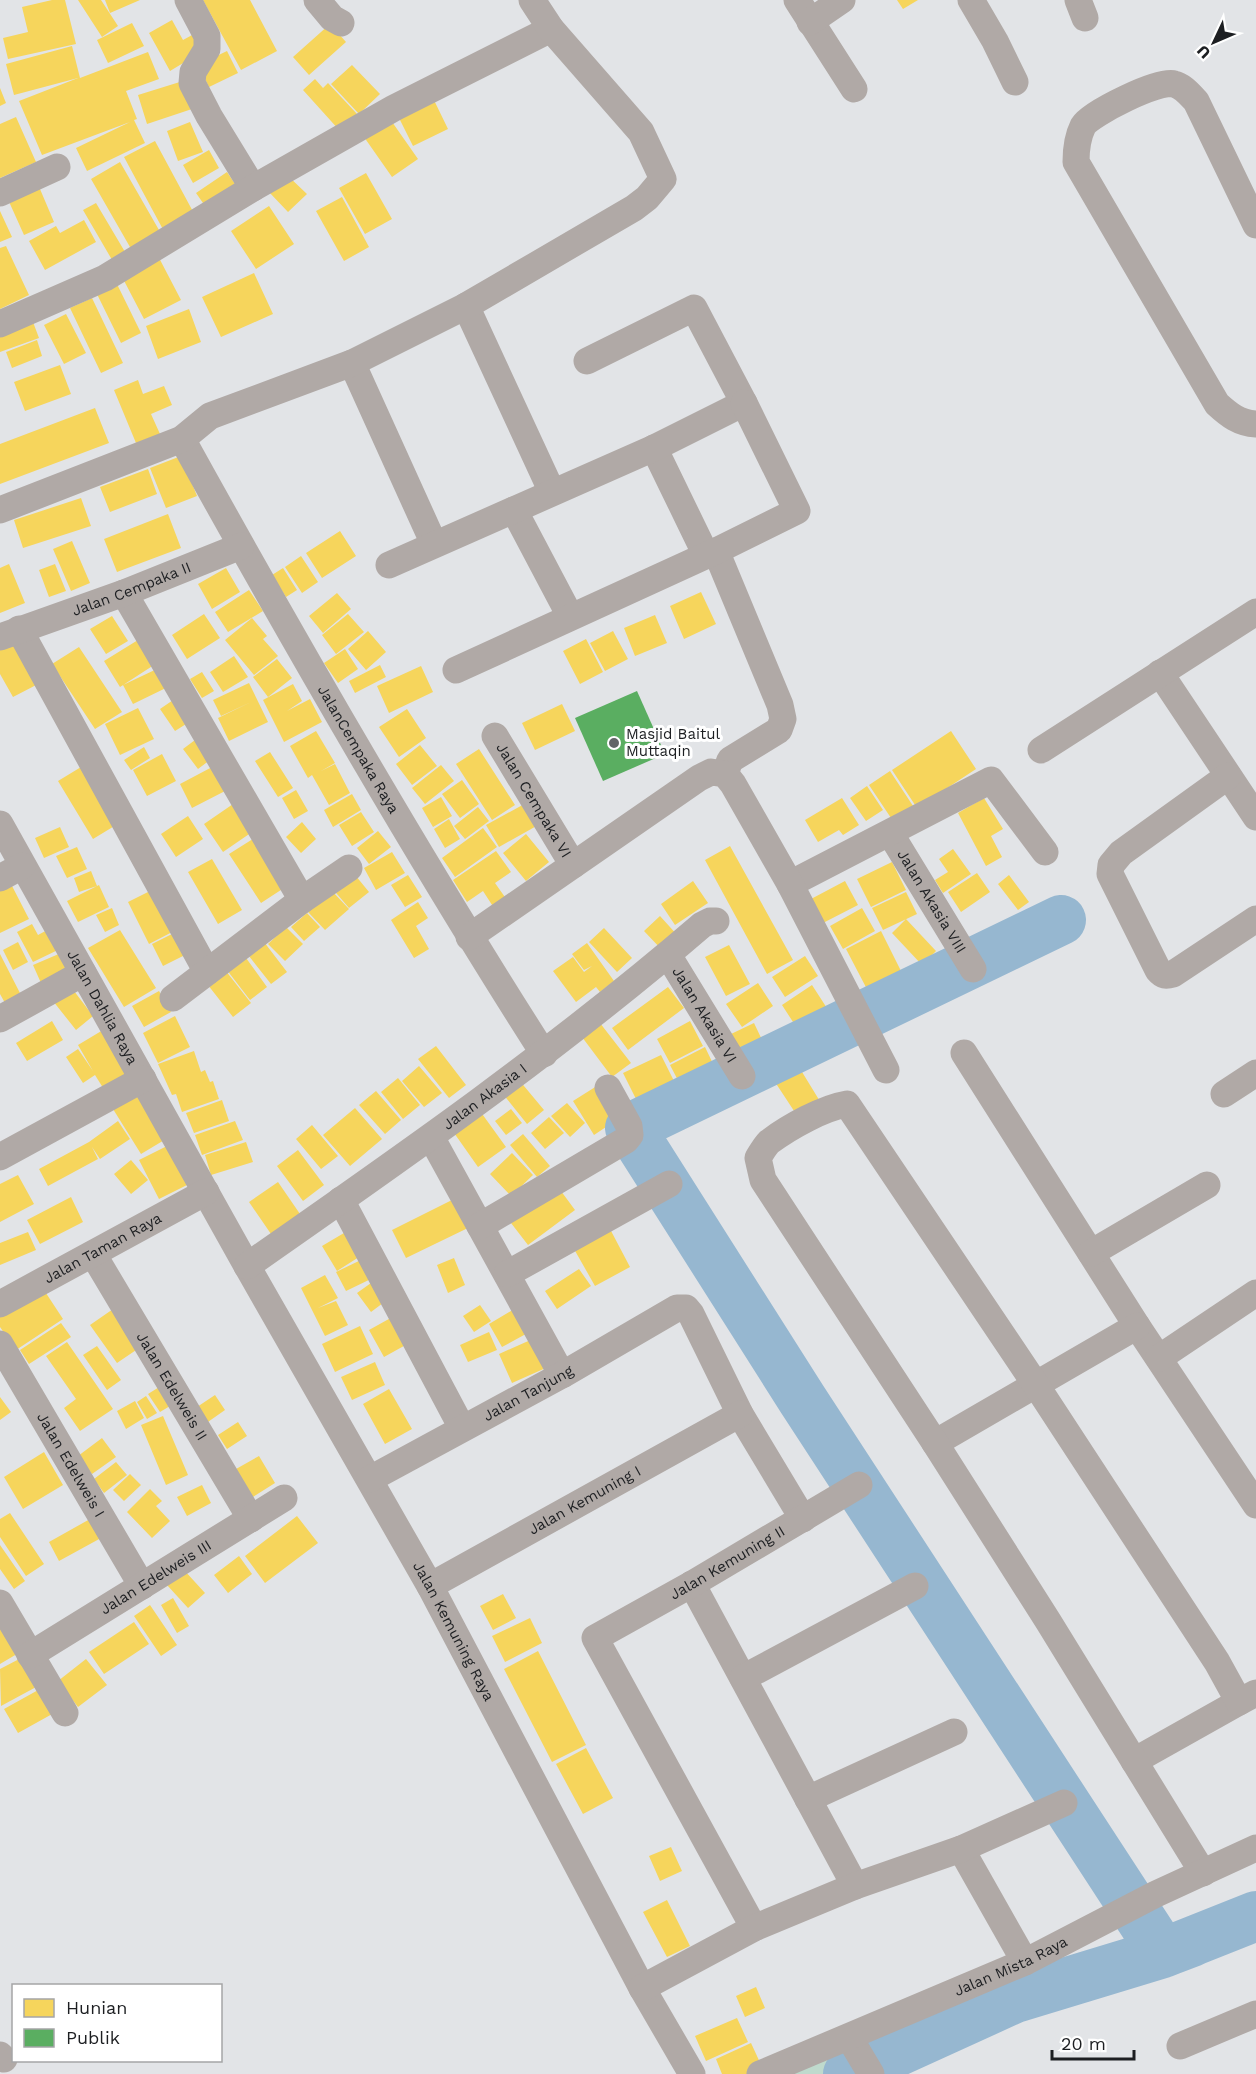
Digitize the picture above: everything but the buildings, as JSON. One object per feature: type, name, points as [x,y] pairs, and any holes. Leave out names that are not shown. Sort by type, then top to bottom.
[{"type":"street","points":[[188,0],[207,36],[207,49],[194,72],[192,83],[208,116],[253,188]]},
{"type":"street","points":[[317,0],[332,18],[341,23]]},
{"type":"street","points":[[0,510],[182,439],[210,416],[352,363],[466,306],[634,208],[647,198],[663,179],[641,132],[551,29],[532,0]]},
{"type":"street","points":[[842,0],[804,11],[854,89]]},
{"type":"street","points":[[971,0],[1015,82]]},
{"type":"street","points":[[0,324],[105,278],[253,188],[393,108],[551,29]]},
{"type":"street","points":[[1255,219],[1196,100],[1173,83],[1155,86],[1096,114],[1084,124],[1076,146],[1076,162],[1217,404],[1231,417],[1256,424]]},
{"type":"street","points":[[0,193],[57,167]]},
{"type":"street","points":[[466,306],[552,492]]},
{"type":"street","points":[[456,670],[797,511],[694,308],[587,361]]},
{"type":"street","points":[[352,363],[434,544]]},
{"type":"street","points":[[389,565],[654,448],[744,403]]},
{"type":"street","name":"JalanCempaka Raya","points":[[182,439],[241,546],[469,937],[544,1054]]},
{"type":"street","points":[[654,448],[711,553],[780,705],[783,719],[779,730],[730,760],[725,774]]},
{"type":"street","points":[[514,510],[570,616]]},
{"type":"street","name":"Jalan Cempaka II","points":[[9,633],[124,593],[241,546]]},
{"type":"street","points":[[124,593],[302,900]]},
{"type":"street","points":[[1041,750],[1256,612]]},
{"type":"street","points":[[9,633],[207,972]]},
{"type":"street","points":[[1160,673],[1256,817]]},
{"type":"street","name":"Jalan Cempaka VI","points":[[495,736],[573,865]]},
{"type":"street","points":[[469,937],[699,778],[711,772],[725,774],[733,784],[790,884],[886,1070]]},
{"type":"street","points":[[1228,776],[1120,853],[1111,865],[1110,874],[1162,975],[1173,974],[1256,919]]},
{"type":"street","points":[[790,884],[992,780],[1045,852]]},
{"type":"street","name":"Jalan Dahlia Raya","points":[[0,824],[11,872],[83,973],[206,1192]]},
{"type":"street","name":"Jalan Akasia VIII","points":[[890,833],[973,969]]},
{"type":"street","points":[[173,998],[302,900],[349,868]]},
{"type":"street","name":"Jalan Akasia I","points":[[247,1266],[431,1137],[544,1054],[702,925],[716,921]]},
{"type":"street","name":"Jalan Akasia VI","points":[[668,955],[742,1076]]},
{"type":"street","points":[[0,1019],[83,973]]},
{"type":"street","points":[[964,1053],[1137,1326],[1256,1504]]},
{"type":"street","points":[[1224,1094],[1256,1073]]},
{"type":"street","points":[[0,1157],[143,1079]]},
{"type":"street","points":[[480,1226],[626,1140],[630,1135],[629,1126],[608,1088]]},
{"type":"street","points":[[1134,1761],[1247,1698],[1217,1662],[1036,1385],[847,1104],[834,1106],[811,1116],[767,1143],[758,1158],[763,1180],[935,1443],[1203,1872]]},
{"type":"street","points":[[431,1137],[562,1375]]},
{"type":"street","points":[[507,1274],[669,1184]]},
{"type":"street","points":[[1091,1253],[1208,1185]]},
{"type":"street","name":"Jalan Taman Raya","points":[[0,1304],[206,1192]]},
{"type":"street","name":"Jalan Kemuning Raya","points":[[206,1192],[430,1586],[642,1988],[692,2074]]},
{"type":"street","points":[[341,1200],[462,1428]]},
{"type":"street","name":"Jalan Edelweis II","points":[[93,1254],[251,1519]]},
{"type":"street","points":[[1159,1358],[1256,1293]]},
{"type":"street","name":"Jalan Tanjung","points":[[370,1479],[562,1375],[676,1308],[686,1308],[691,1314],[740,1414]]},
{"type":"street","points":[[935,1443],[1137,1326]]},
{"type":"street","name":"Jalan Edelweis I","points":[[0,1344],[142,1586]]},
{"type":"street","points":[[740,1414],[803,1519]]},
{"type":"street","name":"Jalan Kemuning I","points":[[430,1586],[740,1414]]},
{"type":"street","name":"Jalan Kemuning II","points":[[754,1928],[595,1638],[692,1584],[859,1485]]},
{"type":"street","name":"Jalan Edelweis III","points":[[30,1655],[284,1498]]},
{"type":"street","points":[[692,1584],[855,1886]]},
{"type":"street","points":[[743,1678],[915,1586]]},
{"type":"street","points":[[0,1603],[65,1713]]},
{"type":"street","points":[[808,1799],[954,1732]]},
{"type":"street","points":[[642,1988],[754,1928],[855,1886],[961,1849],[1064,1803]]},
{"type":"street","name":"Jalan Mista Raya","points":[[760,2074],[1025,1962],[1156,1894],[1256,1848]]},
{"type":"street","points":[[961,1849],[1025,1962]]},
{"type":"street","points":[[1180,2046],[1256,2014]]},
{"type":"street","points":[[849,2037],[871,2074]]},
{"type":"green space","points":[[849,2037],[871,2074],[760,2074]]},
{"type":"waterway","points":[[1061,920],[630,1128],[802,1399],[1163,1953],[1256,1916]]},
{"type":"waterway","points":[[848,2074],[1015,1998],[1192,1942]]},
{"type":"place","name":"Masjid Baitul Muttaqin","points":[[614,743]]}]
